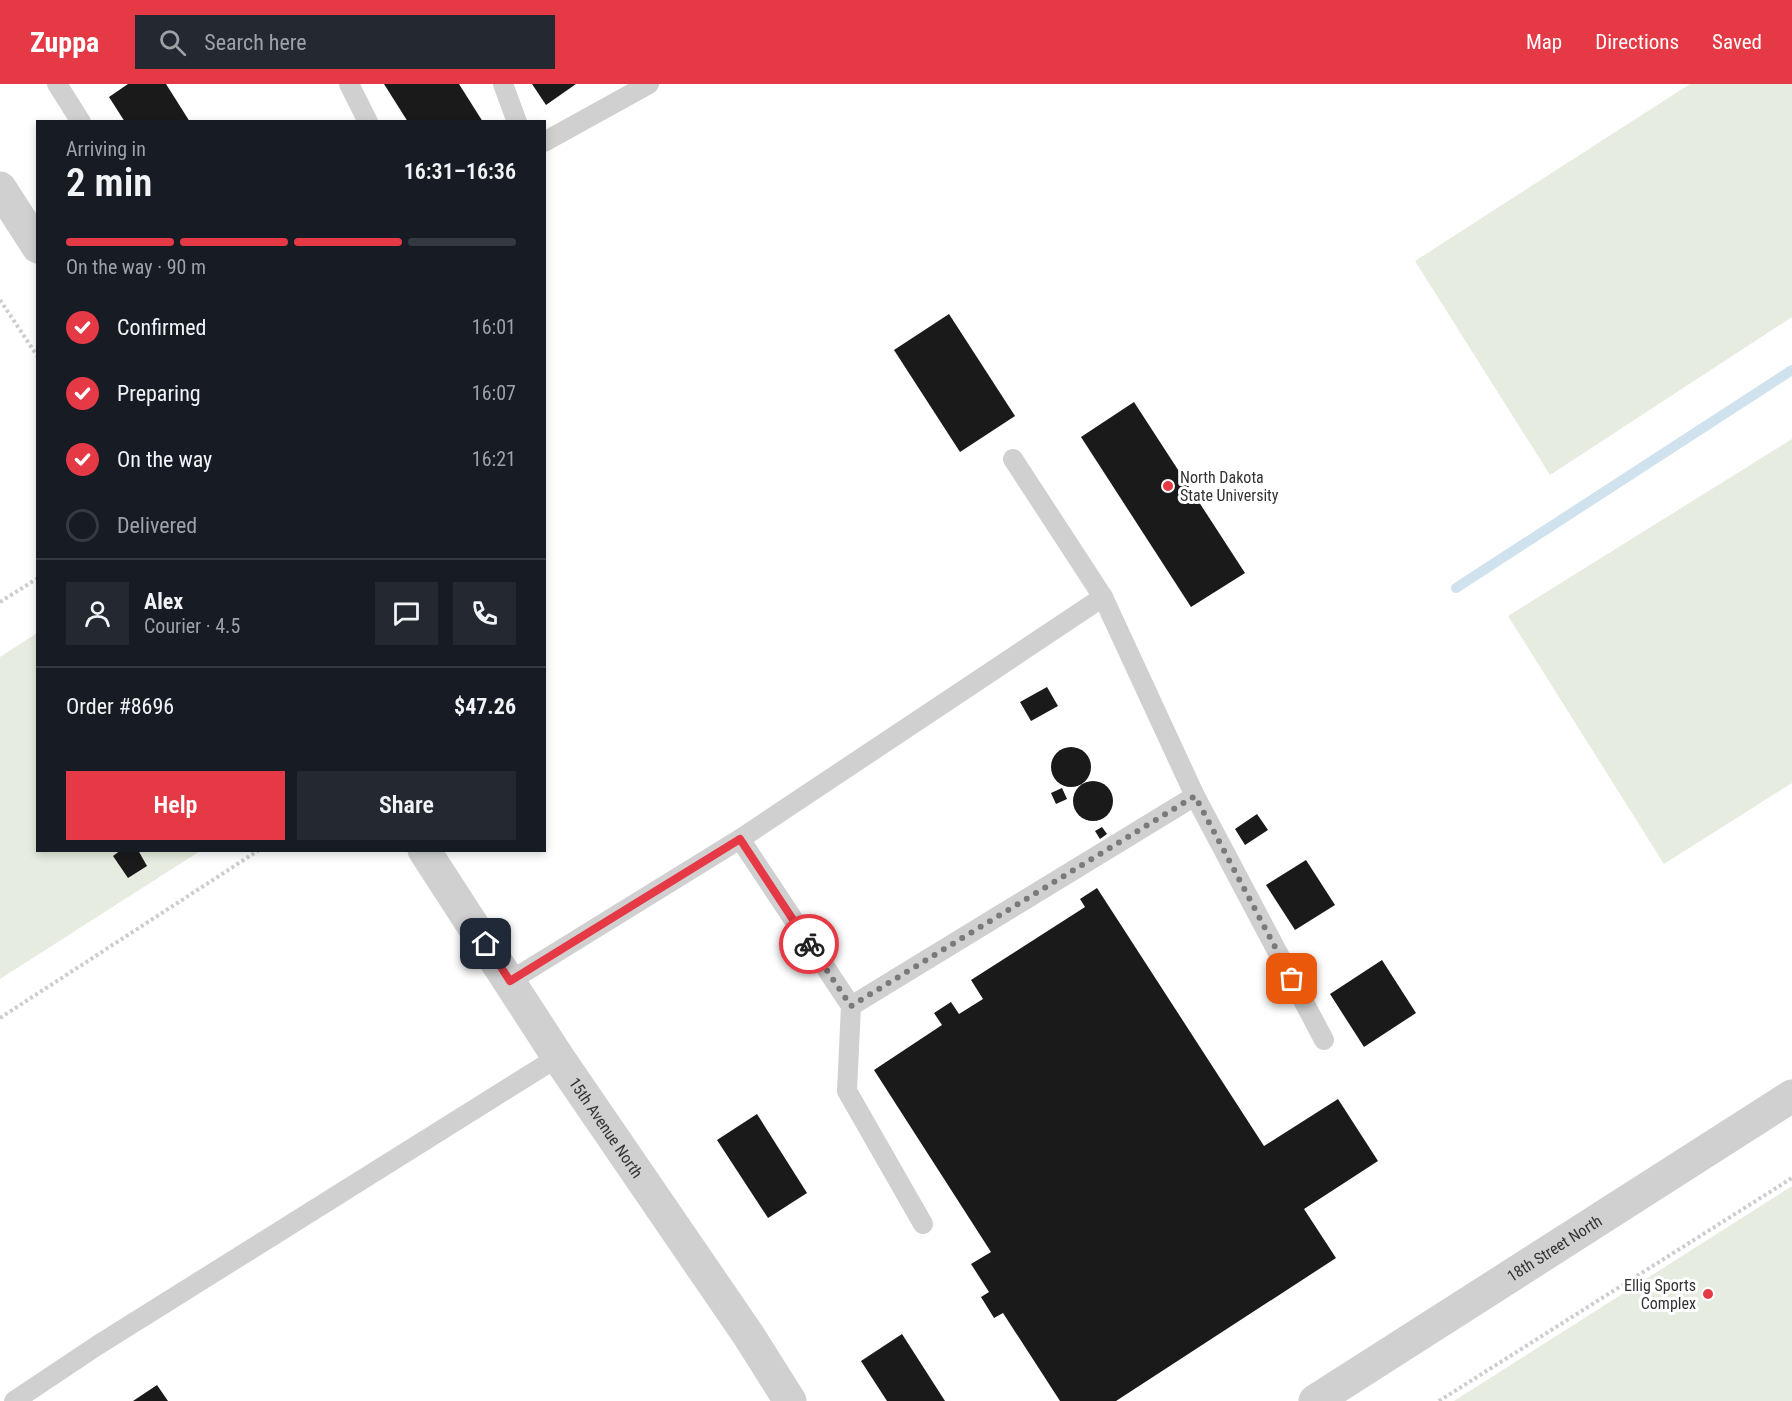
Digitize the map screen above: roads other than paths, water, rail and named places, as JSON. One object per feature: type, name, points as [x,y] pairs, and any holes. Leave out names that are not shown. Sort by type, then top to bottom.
[{"type":"street","points":[[0,188],[36,244]]},
{"type":"street","name":"15th Avenue North","points":[[425,852],[558,1057],[749,1336],[790,1401]]},
{"type":"street","name":"18th Street North","points":[[1315,1401],[1792,1096]]},
{"type":"lane","points":[[57,84],[80,120]]},
{"type":"lane","points":[[350,84],[367,120]]},
{"type":"lane","points":[[503,84],[516,120]]},
{"type":"lane","points":[[546,141],[649,84]]},
{"type":"lane","points":[[1013,459],[1103,597],[1195,796],[1324,1040]]},
{"type":"lane","points":[[510,981],[740,839],[1103,597]]},
{"type":"lane","points":[[851,1006],[1195,796]]},
{"type":"lane","points":[[740,839],[851,1006],[847,1092],[922,1224]]},
{"type":"lane","points":[[14,1401],[98,1345],[558,1057]]},
{"type":"waterway","points":[[1456,588],[1792,370]]},
{"type":"place","name":"North Dakota State University","points":[[1168,486]]},
{"type":"place","name":"Ellig Sports Complex","points":[[1708,1294]]}]
